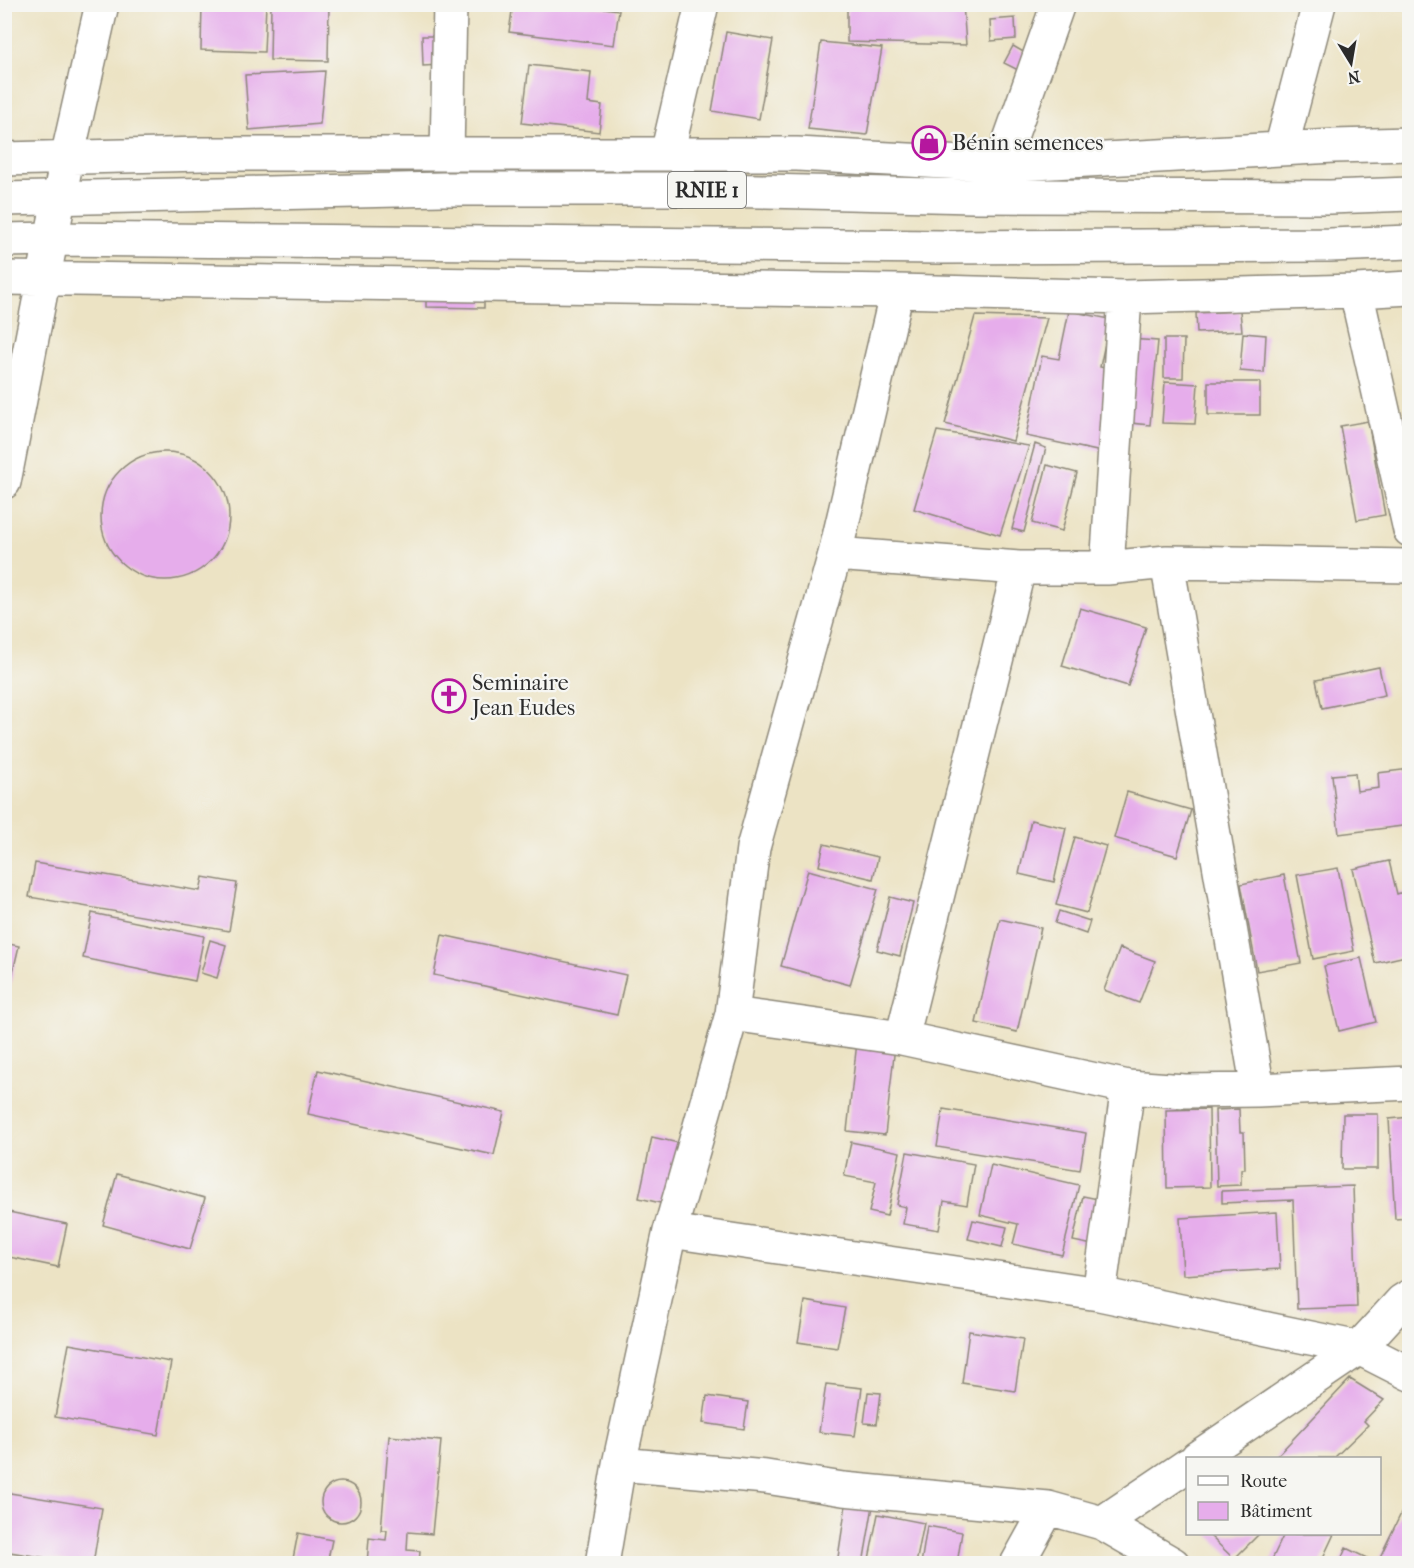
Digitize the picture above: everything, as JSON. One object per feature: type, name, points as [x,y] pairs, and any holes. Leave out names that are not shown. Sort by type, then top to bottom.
[{"type":"main road","points":[[4,482],[67,158],[102,4]]},
{"type":"main road","points":[[447,154],[450,4]]},
{"type":"main road","points":[[667,154],[702,4]]},
{"type":"main road","points":[[1001,165],[1058,4]]},
{"type":"main road","points":[[1281,149],[1319,4]]},
{"type":"main road","points":[[4,159],[201,154],[797,154],[1001,165],[1334,146],[1410,144]]},
{"type":"main road","name":"RNIE 1","points":[[4,200],[442,189],[676,189],[973,196],[1330,197],[1410,194]]},
{"type":"main road","points":[[4,240],[944,247],[1319,245],[1410,242]]},
{"type":"main road","points":[[4,278],[897,291],[1125,297],[1410,288]]},
{"type":"main road","points":[[602,1563],[619,1464],[670,1231],[732,1014],[753,848],[835,554],[897,291]]},
{"type":"main road","points":[[1356,291],[1410,530]]},
{"type":"main road","points":[[1107,568],[1125,297]]},
{"type":"main road","points":[[835,554],[1018,568],[1107,568],[1167,562],[1410,566]]},
{"type":"main road","points":[[1167,562],[1258,1090]]},
{"type":"main road","points":[[902,1038],[1018,568]]},
{"type":"main road","points":[[732,1014],[902,1038],[1128,1087],[1258,1090],[1410,1083]]},
{"type":"main road","points":[[1099,1294],[1128,1087]]},
{"type":"main road","points":[[670,1231],[1099,1294],[1359,1348],[1410,1374]]},
{"type":"main road","points":[[1198,1457],[1359,1348],[1402,1301],[1410,1296]]},
{"type":"main road","points":[[619,1464],[766,1477],[843,1489],[1048,1508],[1102,1523],[1173,1563]]},
{"type":"main road","points":[[1102,1523],[1186,1466]]},
{"type":"main road","points":[[1017,1563],[1048,1508]]},
{"type":"building","points":[[202,4],[266,4],[264,52],[201,50]]},
{"type":"building","points":[[271,4],[329,4],[328,61],[270,60]]},
{"type":"building","points":[[513,4],[574,4],[619,10],[614,45],[509,32]]},
{"type":"building","points":[[847,4],[963,4],[966,45],[847,42]]},
{"type":"building","points":[[1015,18],[1016,39],[991,41],[990,20]]},
{"type":"building","points":[[726,32],[773,40],[759,119],[712,111]]},
{"type":"building","points":[[422,36],[439,36],[440,65],[423,66]]},
{"type":"building","points":[[821,42],[882,48],[867,135],[808,129]]},
{"type":"building","points":[[1013,46],[1027,54],[1018,70],[1004,63]]},
{"type":"building","points":[[529,65],[591,72],[588,103],[602,105],[599,132],[522,123]]},
{"type":"building","points":[[325,71],[320,124],[249,130],[245,75]]},
{"type":"building","points":[[426,291],[484,292],[484,308],[426,307]]},
{"type":"building","points":[[1069,311],[1110,319],[1100,367],[1118,371],[1102,452],[1026,436],[1042,356],[1059,359]]},
{"type":"building","points":[[1240,311],[1242,331],[1197,333],[1196,313]]},
{"type":"building","points":[[975,316],[1047,318],[1013,441],[945,424]]},
{"type":"building","points":[[1243,333],[1266,335],[1264,373],[1240,371]]},
{"type":"building","points":[[1129,339],[1158,341],[1150,425],[1121,422]]},
{"type":"building","points":[[1164,339],[1184,339],[1183,378],[1164,378]]},
{"type":"building","points":[[1165,382],[1198,384],[1195,424],[1162,423]]},
{"type":"building","points":[[1208,382],[1260,382],[1260,415],[1208,415]]},
{"type":"building","points":[[1368,421],[1385,515],[1357,520],[1340,426]]},
{"type":"building","points":[[937,431],[1029,446],[1000,535],[914,509]]},
{"type":"building","points":[[1035,444],[1046,448],[1024,532],[1012,529]]},
{"type":"building","points":[[165,452],[189,457],[210,471],[224,492],[229,516],[224,540],[210,561],[189,575],[165,580],[141,575],[120,561],[106,540],[101,516],[106,492],[120,471],[141,457]]},
{"type":"building","points":[[1047,465],[1077,473],[1062,531],[1032,523]]},
{"type":"building","points":[[1080,608],[1146,627],[1128,686],[1062,666]]},
{"type":"building","points":[[1379,667],[1385,695],[1322,708],[1316,680]]},
{"type":"building","points":[[1410,769],[1410,825],[1339,834],[1332,775],[1355,773],[1357,791],[1379,788],[1378,773]]},
{"type":"building","points":[[1127,792],[1191,810],[1177,856],[1114,838]]},
{"type":"building","points":[[1031,820],[1066,828],[1054,882],[1019,874]]},
{"type":"building","points":[[1075,837],[1106,846],[1087,913],[1056,905]]},
{"type":"building","points":[[824,844],[878,857],[873,879],[819,866]]},
{"type":"building","points":[[1389,861],[1397,894],[1403,892],[1410,920],[1410,955],[1375,963],[1353,869]]},
{"type":"building","points":[[35,863],[200,891],[203,877],[237,883],[229,931],[29,897]]},
{"type":"building","points":[[1338,868],[1354,951],[1313,959],[1297,875]]},
{"type":"building","points":[[808,870],[878,889],[850,985],[781,966]]},
{"type":"building","points":[[1284,875],[1301,963],[1257,971],[1241,884]]},
{"type":"building","points":[[890,897],[913,903],[900,956],[877,950]]},
{"type":"building","points":[[1059,911],[1090,921],[1086,934],[1055,923]]},
{"type":"building","points":[[92,913],[204,936],[195,981],[83,958]]},
{"type":"building","points":[[1000,919],[1041,928],[1017,1032],[976,1023]]},
{"type":"building","points":[[442,935],[626,975],[617,1015],[434,975]]},
{"type":"building","points":[[210,940],[226,945],[217,978],[201,973]]},
{"type":"building","points":[[4,943],[19,946],[5,1006],[4,1006]]},
{"type":"building","points":[[1120,948],[1155,961],[1139,1003],[1104,990]]},
{"type":"building","points":[[1361,958],[1376,1022],[1339,1031],[1324,966]]},
{"type":"building","points":[[857,1042],[895,1046],[885,1135],[847,1131]]},
{"type":"building","points":[[318,1070],[504,1112],[494,1155],[308,1114]]},
{"type":"building","points":[[943,1109],[1086,1133],[1080,1170],[937,1147]]},
{"type":"building","points":[[1209,1109],[1210,1187],[1167,1188],[1166,1110]]},
{"type":"building","points":[[1239,1109],[1240,1132],[1244,1132],[1245,1169],[1241,1169],[1241,1185],[1217,1186],[1215,1110]]},
{"type":"building","points":[[1343,1114],[1378,1114],[1378,1169],[1342,1169]]},
{"type":"building","points":[[1410,1117],[1410,1218],[1395,1219],[1389,1119]]},
{"type":"building","points":[[652,1137],[683,1144],[669,1205],[639,1198]]},
{"type":"building","points":[[851,1142],[900,1152],[887,1216],[869,1212],[876,1182],[844,1176]]},
{"type":"building","points":[[907,1152],[974,1164],[967,1205],[944,1201],[939,1230],[903,1224],[906,1207],[897,1205]]},
{"type":"building","points":[[991,1165],[1079,1185],[1062,1255],[1013,1244],[1018,1224],[980,1215]]},
{"type":"building","points":[[117,1174],[205,1198],[190,1249],[103,1225]]},
{"type":"building","points":[[1353,1186],[1357,1307],[1297,1309],[1293,1200],[1222,1203],[1222,1191]]},
{"type":"building","points":[[1083,1196],[1103,1200],[1093,1245],[1073,1241]]},
{"type":"building","points":[[4,1211],[67,1224],[58,1267],[4,1256]]},
{"type":"building","points":[[1277,1212],[1280,1269],[1183,1275],[1180,1218]]},
{"type":"building","points":[[973,1220],[1007,1227],[1002,1247],[968,1239]]},
{"type":"building","points":[[805,1301],[845,1308],[837,1348],[798,1342]]},
{"type":"building","points":[[969,1331],[1023,1339],[1015,1391],[962,1383]]},
{"type":"building","points":[[69,1344],[171,1362],[158,1435],[55,1417]]},
{"type":"building","points":[[1350,1379],[1384,1400],[1364,1421],[1368,1425],[1335,1457],[1276,1457]]},
{"type":"building","points":[[826,1384],[862,1388],[855,1436],[819,1432]]},
{"type":"building","points":[[868,1392],[881,1393],[877,1424],[864,1423]]},
{"type":"building","points":[[707,1396],[748,1402],[744,1429],[703,1423]]},
{"type":"building","points":[[389,1436],[441,1441],[432,1534],[408,1532],[407,1550],[420,1551],[419,1564],[367,1564],[369,1538],[386,1540],[387,1530],[381,1530]]},
{"type":"building","points":[[341,1482],[349,1483],[355,1488],[360,1494],[360,1510],[355,1516],[349,1521],[341,1522],[333,1521],[327,1516],[322,1510],[321,1502],[322,1494],[327,1488],[333,1483]]},
{"type":"building","points":[[4,1492],[102,1508],[93,1564],[4,1551]]},
{"type":"building","points":[[1410,1495],[1410,1564],[1394,1564],[1380,1557]]},
{"type":"building","points":[[847,1498],[873,1506],[863,1564],[837,1564]]},
{"type":"building","points":[[878,1514],[924,1523],[916,1564],[868,1564]]},
{"type":"building","points":[[927,1526],[962,1532],[957,1564],[921,1564]]},
{"type":"building","points":[[298,1533],[332,1540],[327,1564],[292,1564]]},
{"type":"building","points":[[1209,1535],[1258,1535],[1234,1559]]},
{"type":"building","points":[[1284,1535],[1334,1535],[1320,1564],[1270,1564]]},
{"type":"building","points":[[1346,1548],[1371,1560],[1369,1564],[1339,1564]]},
{"type":"place","name":"Bénin semences","points":[[929,143]]},
{"type":"place","name":"Seminaire Jean Eudes","points":[[449,696]]}]
